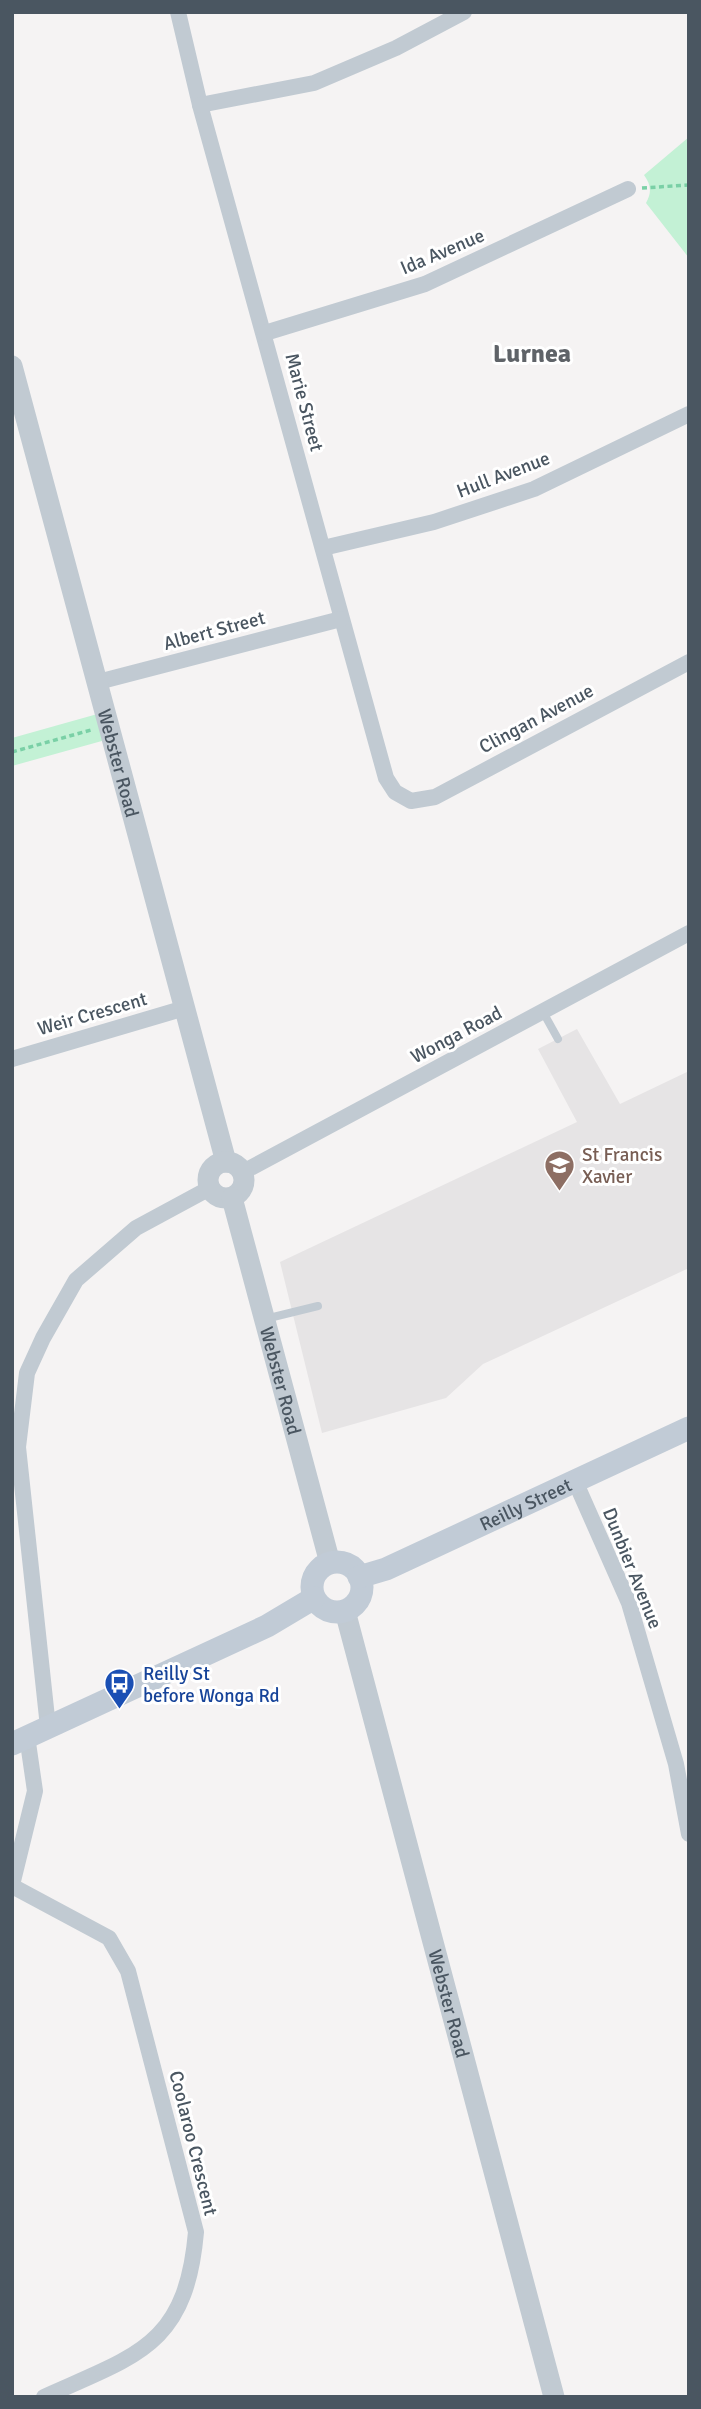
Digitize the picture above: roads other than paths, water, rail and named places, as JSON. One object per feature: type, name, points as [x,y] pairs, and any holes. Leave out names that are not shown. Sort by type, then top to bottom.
[{"type":"main road","name":"Reilly Street","points":[[359,1577],[386,1569],[689,1428]]},
{"type":"main road","points":[[330,1563],[347,1564],[359,1577],[361,1593],[352,1607],[345,1611],[327,1611],[314,1598],[312,1590],[316,1573],[330,1563]]},
{"type":"main road","points":[[29,1736],[267,1626],[314,1598]]},
{"type":"street","name":"Marie Street","points":[[177,12],[200,105],[386,778],[402,797]]},
{"type":"street","points":[[200,105],[314,83],[396,48],[464,12]]},
{"type":"street","name":"Ida Avenue","points":[[265,333],[425,284],[628,189]]},
{"type":"street","name":"Webster Road","points":[[12,366],[184,1008],[234,1167]]},
{"type":"street","name":"Hull Avenue","points":[[323,548],[434,522],[534,489],[689,414]]},
{"type":"street","name":"Albert Street","points":[[98,682],[341,619]]},
{"type":"street","name":"Clingan Avenue","points":[[402,797],[422,801],[435,797],[688,664]]},
{"type":"street","name":"Wonga Road","points":[[234,1167],[543,1012],[689,933]]},
{"type":"street","name":"Weir Crescent","points":[[12,1059],[184,1008]]},
{"type":"street","points":[[234,1167],[244,1184],[232,1198],[217,1196],[210,1188],[211,1171],[234,1167]]},
{"type":"street","points":[[12,1886],[34,1791],[29,1736],[18,1447],[27,1373],[43,1338],[76,1280],[136,1228],[210,1188]]},
{"type":"street","name":"Webster Road","points":[[232,1198],[330,1563]]},
{"type":"street","name":"Dunbier Avenue","points":[[575,1481],[629,1603],[676,1763],[689,1834]]},
{"type":"street","name":"Webster Road","points":[[345,1611],[555,2397]]},
{"type":"street","name":"Coolaroo Crescent","points":[[12,1886],[109,1938],[128,1971],[195,2232],[192,2271],[178,2309],[157,2337],[131,2357],[44,2397]]},
{"type":"lane","points":[[543,1012],[558,1039]]},
{"type":"lane","points":[[265,1319],[318,1306]]},
{"type":"place","name":"St Francis Xavier","points":[[559,1192]]},
{"type":"place","name":"Reilly St before Wonga Rd","points":[[120,1711]]},
{"type":"district","name":"Lurnea","points":[[532,353]]}]
